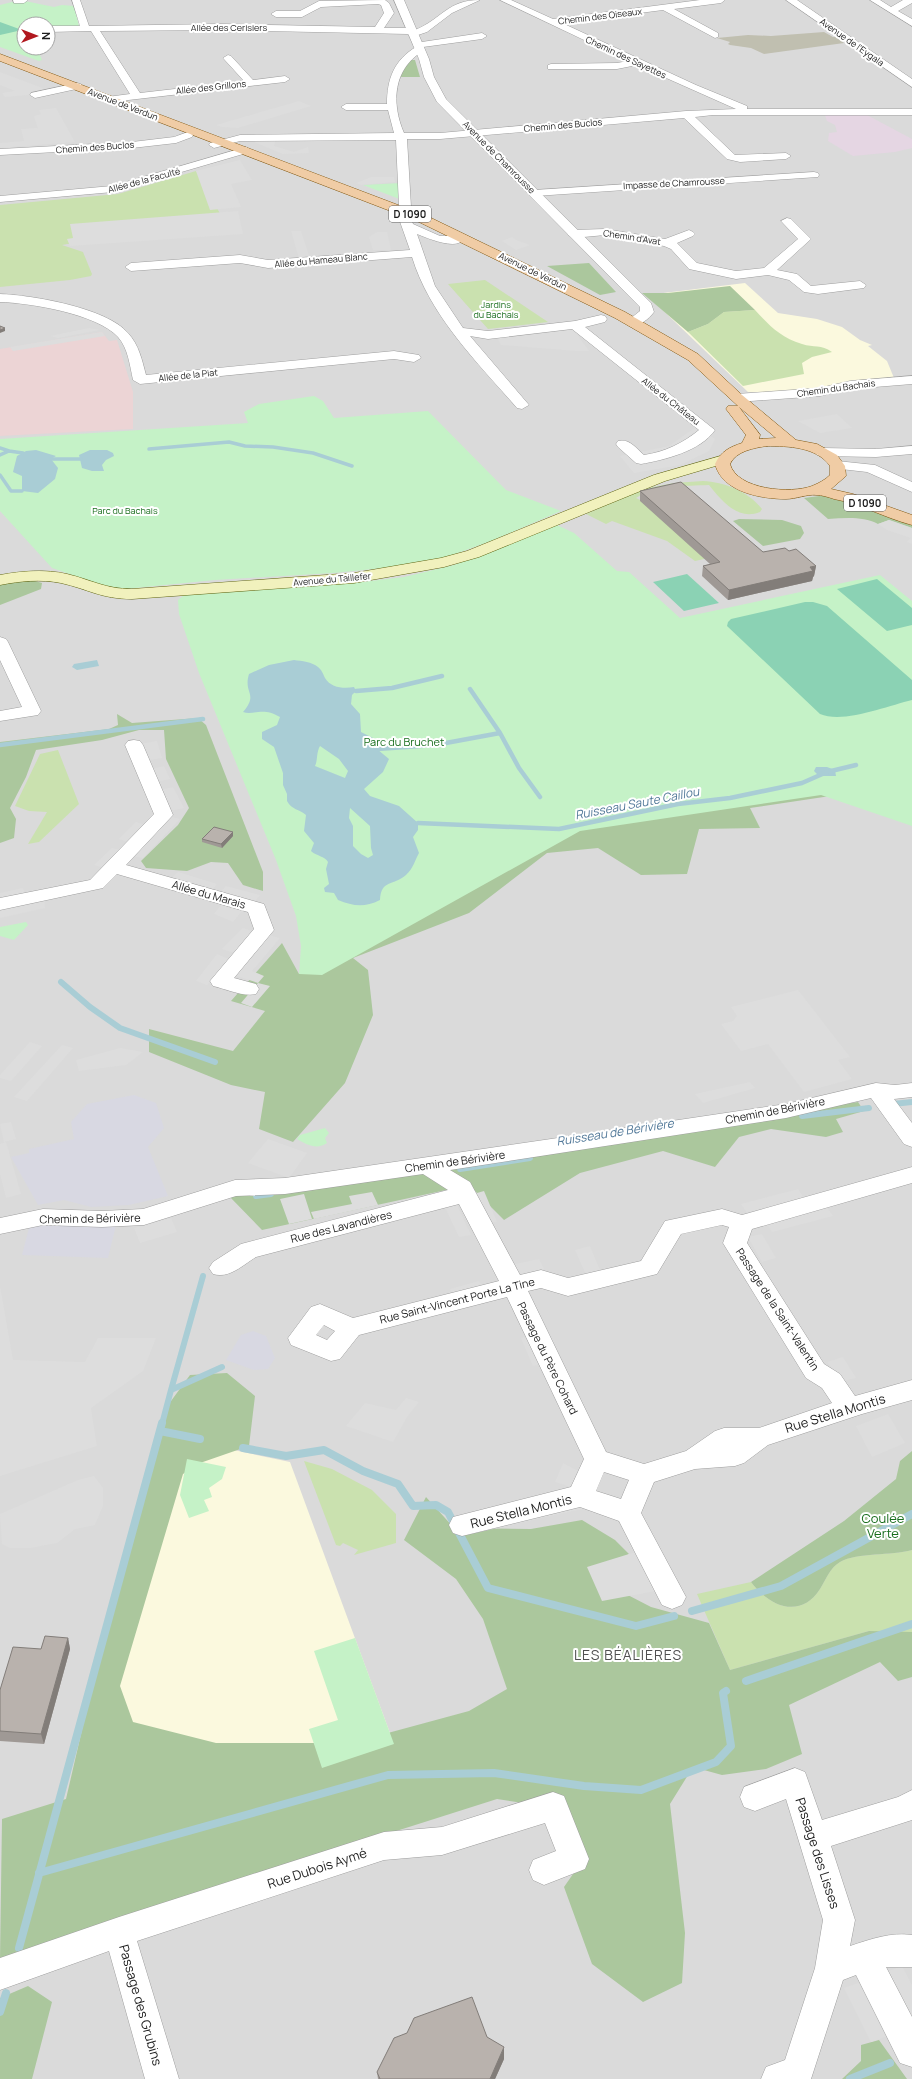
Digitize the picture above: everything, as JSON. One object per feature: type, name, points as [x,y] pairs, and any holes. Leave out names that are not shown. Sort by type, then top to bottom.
[{"type":"main road","name":"Avenue de Verdun","points":[[0,57],[69,88]]},
{"type":"main road","name":"Avenue de Verdun","points":[[0,62],[69,88],[119,103],[457,240],[505,265],[691,370],[702,379],[750,429],[753,435],[749,444]]},
{"type":"main road","name":"Avenue de Verdun","points":[[119,103],[188,135],[218,143]]},
{"type":"main road","name":"Avenue de Verdun","points":[[404,218],[500,255],[633,322],[693,358],[737,398],[791,443]]},
{"type":"main road","points":[[605,322],[620,315]]},
{"type":"main road","points":[[605,322],[633,322]]},
{"type":"main road","points":[[771,442],[791,443],[822,452],[837,465],[838,476],[834,481],[816,490],[798,493],[768,492],[748,488],[728,476],[723,468],[724,459],[732,451],[749,444],[771,442]]},
{"type":"main road","name":"Avenue du Taillefer","points":[[0,580],[17,577],[51,577],[66,579],[102,592],[142,594],[338,580],[398,573],[448,562],[473,554],[650,481],[689,468],[724,459]]},
{"type":"main road","name":"Avenue du Taillefer","points":[[650,481],[692,475],[728,476]]},
{"type":"main road","name":"D 1090","points":[[834,481],[858,494],[912,512]]},
{"type":"main road","name":"D 1090","points":[[816,490],[848,497],[912,520]]},
{"type":"street","points":[[76,0],[85,28]]},
{"type":"street","name":"Avenue de Chamrousse","points":[[400,0],[411,33],[419,47],[429,77],[441,100],[475,132],[573,234],[646,306],[647,312],[641,318],[633,322]]},
{"type":"street","points":[[411,33],[428,29],[448,11],[476,0]]},
{"type":"street","name":"Chemin des Sayettes","points":[[504,0],[637,62],[748,111]]},
{"type":"street","name":"Chemin des Oiseaux","points":[[551,22],[721,0]]},
{"type":"street","name":"Avenue de l'Eygala","points":[[791,0],[912,84]]},
{"type":"street","points":[[874,0],[912,23]]},
{"type":"street","points":[[892,10],[910,0]]},
{"type":"street","points":[[264,16],[302,14],[319,4],[379,1],[384,3],[389,13],[378,30]]},
{"type":"street","points":[[611,3],[626,13]]},
{"type":"street","points":[[664,7],[715,35]]},
{"type":"street","points":[[220,27],[226,19],[231,16]]},
{"type":"street","name":"Allée des Cerisiers","points":[[56,29],[220,27],[378,30],[411,33]]},
{"type":"street","points":[[96,28],[95,30],[136,95],[133,100],[119,103]]},
{"type":"street","points":[[482,36],[419,47],[407,56],[396,72],[391,94],[399,136],[403,145],[402,154],[405,202],[404,218],[415,253],[433,295],[460,331],[522,405]]},
{"type":"street","points":[[228,58],[251,83]]},
{"type":"street","points":[[551,67],[617,66],[637,62]]},
{"type":"street","name":"Allée des Grillons","points":[[119,103],[136,95],[285,79]]},
{"type":"street","points":[[37,96],[69,88]]},
{"type":"street","points":[[346,107],[393,107]]},
{"type":"street","name":"Chemin des Buclos","points":[[218,143],[237,138],[440,136],[686,114],[748,111],[912,112]]},
{"type":"street","points":[[686,114],[731,157],[740,159],[786,156]]},
{"type":"street","name":"Chemin des Buclos","points":[[0,152],[132,145],[176,140],[188,135]]},
{"type":"street","name":"Allée de la Faculté","points":[[0,199],[113,189],[242,152]]},
{"type":"street","name":"Impasse de Chamrousse","points":[[535,193],[814,175]]},
{"type":"street","points":[[768,271],[805,239],[786,221]]},
{"type":"street","name":"Chemin d'Avat","points":[[573,234],[605,232],[666,243],[674,246],[693,266],[736,275],[768,271],[793,276],[808,289],[818,290],[860,285]]},
{"type":"street","name":"Chemin d'Avat","points":[[666,243],[689,234]]},
{"type":"street","name":"Allée du Hameau Blanc","points":[[131,266],[240,259],[268,264],[415,253]]},
{"type":"street","points":[[620,315],[627,312],[635,305],[632,292]]},
{"type":"street","name":"Allée de la Piat","points":[[0,298],[31,300],[56,306],[88,315],[118,330],[133,350],[140,380],[394,355],[414,358]]},
{"type":"street","points":[[460,331],[488,335],[605,322]]},
{"type":"street","name":"Allée du Château","points":[[579,325],[708,430],[672,454],[657,458],[641,460],[623,444]]},
{"type":"street","name":"Chemin du Bachais","points":[[737,398],[820,392],[850,385],[912,380]]},
{"type":"street","points":[[822,452],[876,453],[912,450]]},
{"type":"street","points":[[837,465],[844,460],[876,453]]},
{"type":"street","points":[[870,468],[867,461],[869,457],[876,453]]},
{"type":"street","points":[[837,465],[870,468],[912,488]]},
{"type":"street","points":[[0,716],[32,711],[1,639]]},
{"type":"street","points":[[0,904],[96,884],[164,815],[134,745]]},
{"type":"street","name":"Allée du Marais","points":[[113,867],[257,908],[264,930],[220,981],[249,989]]},
{"type":"street","points":[[876,1090],[912,1139]]},
{"type":"street","name":"Chemin de Bérivière","points":[[0,1226],[43,1217],[102,1219],[144,1217],[235,1188],[284,1186],[786,1111],[876,1090],[896,1092],[912,1090]]},
{"type":"street","name":"Passage du Père Cohard","points":[[426,1165],[462,1188],[514,1286],[597,1459]]},
{"type":"street","points":[[742,1223],[912,1175]]},
{"type":"street","name":"Rue des Lavandières","points":[[221,1268],[249,1250],[465,1194]]},
{"type":"street","name":"Rue Saint-Vincent Porte La Tine","points":[[351,1328],[541,1279],[568,1287],[650,1268],[673,1227],[722,1217],[742,1223]]},
{"type":"street","name":"Passage de la Saint-Valentin","points":[[742,1223],[735,1243],[815,1370],[831,1381],[849,1408]]},
{"type":"street","name":"Rue Stella Montis","points":[[644,1475],[694,1458],[735,1456],[759,1438],[849,1408],[912,1390]]},
{"type":"street","points":[[628,1513],[644,1475],[597,1459],[580,1496],[628,1513],[672,1597]]},
{"type":"street","name":"Rue Stella Montis","points":[[462,1525],[580,1496]]},
{"type":"street","name":"Passage des Lisses","points":[[755,1797],[795,1782],[814,1837],[839,1920],[832,1968],[796,2072],[778,2079]]},
{"type":"street","points":[[814,1837],[906,1808],[912,1804]]},
{"type":"street","name":"Rue Dubois Aymé","points":[[0,1974],[119,1932],[384,1846],[442,1841],[553,1806],[574,1859],[544,1870]]},
{"type":"street","name":"Passage des Grubins","points":[[119,1932],[162,2079]]},
{"type":"street","points":[[832,1968],[864,1958],[900,1950],[912,1951]]},
{"type":"street","points":[[864,1958],[912,2051]]},
{"type":"shaded area","points":[[0,0],[912,0],[912,2079],[0,2079]]},
{"type":"shaded area","points":[[824,32],[833,37],[837,37],[844,43],[764,54],[751,48],[730,45],[728,44],[730,42],[717,38],[748,35],[771,36]]},
{"type":"shaded area","points":[[0,72],[48,90],[27,95],[5,97],[2,93],[15,91],[0,85]]},
{"type":"shaded area","points":[[299,101],[311,106],[238,128],[216,125]]},
{"type":"shaded area","points":[[56,108],[75,142],[0,148],[0,143],[24,141],[21,129],[38,128],[34,116],[41,114],[39,110]]},
{"type":"shaded area","points":[[825,115],[867,115],[912,139],[912,148],[895,152],[853,156],[828,141],[829,133],[837,132],[835,125],[827,121]]},
{"type":"shaded area","points":[[275,141],[274,146],[294,152],[308,147],[309,153],[283,154],[254,142]]},
{"type":"shaded area","points":[[240,160],[252,180],[231,184],[241,207],[210,210],[196,171]]},
{"type":"shaded area","points":[[371,177],[394,177],[395,182],[361,185],[356,183]]},
{"type":"shaded area","points":[[238,211],[243,234],[70,246],[67,239],[73,238],[70,224]]},
{"type":"shaded area","points":[[291,231],[301,231],[310,258],[299,259]]},
{"type":"shaded area","points":[[377,232],[387,232],[391,250],[373,250],[369,237]]},
{"type":"shaded area","points":[[512,237],[530,245],[516,250],[502,241]]},
{"type":"shaded area","points":[[745,283],[778,313],[817,319],[842,327],[860,340],[872,345],[868,346],[887,361],[894,378],[775,393],[748,392],[647,295]]},
{"type":"shaded area","points":[[89,328],[100,330],[58,338],[50,336]]},
{"type":"shaded area","points":[[573,329],[589,351],[501,345],[497,337]]},
{"type":"shaded area","points":[[102,332],[109,341],[117,340],[133,392],[133,429],[0,436],[0,349]]},
{"type":"shaded area","points":[[102,332],[105,336],[13,351],[10,347]]},
{"type":"shaded area","points":[[837,414],[852,428],[820,433],[798,421]]},
{"type":"shaded area","points":[[698,428],[715,439],[709,451],[680,465],[634,473],[620,456],[669,446],[693,429]]},
{"type":"shaded area","points":[[889,520],[912,528],[912,544],[907,542],[911,538],[887,530],[878,524]]},
{"type":"shaded area","points":[[157,741],[162,758],[142,761],[134,745]]},
{"type":"shaded area","points":[[164,766],[170,779],[150,783],[145,770]]},
{"type":"shaded area","points":[[173,787],[184,808],[164,812],[154,791]]},
{"type":"shaded area","points":[[164,815],[180,819],[143,858],[126,855],[110,870],[94,865],[112,848],[128,852],[135,845],[119,839],[136,822],[153,827]]},
{"type":"shaded area","points":[[178,872],[217,884],[208,894],[168,882]]},
{"type":"shaded area","points":[[226,886],[260,895],[251,906],[217,896]]},
{"type":"shaded area","points":[[23,888],[27,899],[44,895],[45,908],[0,918],[0,893]]},
{"type":"shaded area","points":[[221,905],[242,911],[233,922],[214,914]]},
{"type":"shaded area","points":[[243,928],[252,931],[234,953],[222,949]]},
{"type":"shaded area","points":[[268,935],[280,938],[252,971],[264,976],[258,983],[234,975]]},
{"type":"shaded area","points":[[217,954],[229,959],[207,985],[196,981]]},
{"type":"shaded area","points":[[258,983],[270,986],[252,1007],[241,1003]]},
{"type":"shaded area","points":[[798,990],[850,1057],[838,1060],[852,1079],[804,1092],[768,1044],[741,1051],[721,1024],[733,1021],[737,1016],[731,1007]]},
{"type":"shaded area","points":[[30,1042],[42,1046],[11,1081],[0,1078],[0,1075]]},
{"type":"shaded area","points":[[62,1045],[73,1048],[27,1101],[14,1097]]},
{"type":"shaded area","points":[[120,1048],[143,1052],[126,1065],[79,1071],[76,1060]]},
{"type":"shaded area","points":[[750,1082],[755,1088],[703,1103],[695,1094]]},
{"type":"shaded area","points":[[134,1095],[156,1103],[164,1128],[148,1147],[168,1196],[129,1205],[91,1207],[64,1200],[38,1205],[11,1157],[29,1153],[29,1149],[74,1139],[71,1122],[87,1104]]},
{"type":"shaded area","points":[[11,1122],[16,1139],[4,1142],[0,1124]]},
{"type":"shaded area","points":[[268,1139],[307,1153],[289,1178],[248,1163]]},
{"type":"shaded area","points":[[6,1142],[21,1194],[6,1198],[0,1174],[0,1144]]},
{"type":"shaded area","points":[[798,1189],[804,1198],[747,1213],[741,1204]]},
{"type":"shaded area","points":[[484,1191],[497,1222],[486,1223],[470,1195]]},
{"type":"shaded area","points":[[372,1192],[378,1205],[314,1219],[311,1212],[352,1204],[349,1196]]},
{"type":"shaded area","points":[[304,1194],[312,1219],[289,1224],[280,1199]]},
{"type":"shaded area","points":[[443,1203],[456,1203],[471,1235],[459,1237]]},
{"type":"shaded area","points":[[826,1206],[833,1216],[772,1232],[766,1222]]},
{"type":"shaded area","points":[[171,1218],[177,1232],[140,1243],[134,1228]]},
{"type":"shaded area","points":[[53,1222],[116,1225],[108,1258],[22,1255],[29,1228]]},
{"type":"shaded area","points":[[762,1234],[776,1258],[762,1262],[748,1237]]},
{"type":"shaded area","points":[[590,1246],[602,1275],[588,1279],[575,1250]]},
{"type":"shaded area","points":[[539,1259],[544,1269],[510,1278],[505,1266]]},
{"type":"shaded area","points":[[479,1281],[482,1287],[452,1294],[450,1289]]},
{"type":"shaded area","points":[[0,1286],[13,1360],[85,1362],[98,1338],[156,1338],[143,1371],[91,1408],[97,1446],[0,1476]]},
{"type":"shaded area","points":[[253,1331],[266,1336],[275,1358],[268,1369],[254,1370],[226,1360],[241,1335]]},
{"type":"shaded area","points":[[530,1336],[542,1364],[533,1366],[521,1338]]},
{"type":"shaded area","points":[[843,1357],[856,1378],[842,1381],[827,1362]]},
{"type":"shaded area","points":[[406,1398],[419,1402],[407,1417],[393,1442],[346,1426],[365,1403],[396,1410]]},
{"type":"shaded area","points":[[888,1414],[905,1443],[872,1457],[856,1426]]},
{"type":"shaded area","points":[[167,1436],[290,1462],[394,1744],[199,1810],[93,1706]]},
{"type":"shaded area","points":[[563,1463],[578,1471],[571,1487],[555,1482]]},
{"type":"shaded area","points":[[94,1476],[103,1488],[103,1506],[95,1525],[75,1529],[57,1543],[30,1548],[10,1548],[2,1544],[0,1514],[78,1480]]},
{"type":"shaded area","points":[[578,1502],[582,1509],[466,1535],[462,1528]]},
{"type":"shaded area","points":[[642,1550],[661,1590],[602,1601],[587,1567]]},
{"type":"shaded area","points":[[902,1966],[912,1985],[912,2026],[883,1973]]},
{"type":"shaded area","points":[[864,1981],[891,2035],[871,2042],[844,1988]]},
{"type":"green space","points":[[20,0],[54,7],[62,5],[74,6],[79,26],[56,27],[56,16],[16,16],[16,53],[0,47],[0,5]]},
{"type":"green space","points":[[0,22],[16,28],[16,31],[0,35]]},
{"type":"green space","points":[[25,56],[40,56],[42,60],[39,61]]},
{"type":"green space","points":[[409,60],[415,60],[420,77],[399,77]]},
{"type":"green space","points":[[196,171],[222,217],[62,245],[83,252],[92,274],[91,276],[70,280],[0,287],[0,205],[118,194]]},
{"type":"green space","points":[[401,183],[402,200],[363,185]]},
{"type":"green space","points":[[589,263],[616,292],[600,295],[547,266]]},
{"type":"green space","name":"Jardins du Bachais","points":[[485,280],[548,322],[488,329],[448,284]]},
{"type":"green space","points":[[730,286],[755,310],[724,312],[708,324],[688,332],[642,293],[668,293]]},
{"type":"green space","points":[[755,310],[771,326],[787,338],[806,345],[821,347],[832,352],[812,357],[802,363],[804,374],[743,386],[688,332],[708,324],[724,312]]},
{"type":"green space","name":"Parc du Bachais","points":[[314,396],[323,401],[334,418],[428,411],[506,490],[561,511],[491,541],[444,558],[393,567],[334,573],[215,580],[115,590],[52,568],[0,511],[0,439],[248,423],[244,412],[259,404]]},
{"type":"green space","points":[[703,481],[719,483],[743,492],[762,509],[760,512],[752,514],[738,512],[725,503],[709,485],[662,488],[636,498],[746,550],[695,561],[667,541],[612,521],[606,524],[586,514],[642,489],[674,483]]},
{"type":"green space","points":[[827,495],[912,525],[912,528],[889,520],[878,524],[872,521],[860,519],[828,519],[804,498]]},
{"type":"green space","points":[[739,519],[782,520],[801,526],[804,533],[800,539],[763,546],[733,521]]},
{"type":"green space","name":"Parc du Bruchet","points":[[557,525],[574,533],[617,571],[629,572],[680,618],[880,575],[912,601],[912,826],[821,795],[580,831],[322,975],[299,974],[301,946],[296,916],[276,860],[199,673],[179,614],[178,600],[184,595],[362,582],[404,577],[454,565]]},
{"type":"green space","points":[[687,574],[719,603],[684,611],[653,582]]},
{"type":"green space","points":[[28,579],[42,583],[41,589],[0,605],[0,584]]},
{"type":"green space","points":[[877,579],[912,608],[912,625],[887,631],[837,589]]},
{"type":"green space","points":[[805,602],[813,602],[827,606],[912,680],[912,700],[853,716],[830,717],[820,714],[727,626],[731,619]]},
{"type":"green space","points":[[117,714],[132,723],[198,718],[206,725],[263,872],[263,891],[243,885],[228,863],[211,862],[187,871],[146,868],[141,861],[178,825],[189,808],[166,759],[164,730],[139,730],[102,740],[36,750],[26,777],[10,808],[16,819],[14,838],[0,843],[0,742],[109,729],[118,725]]},
{"type":"green space","points":[[58,750],[79,804],[39,842],[28,844],[47,812],[29,811],[15,806],[40,754]]},
{"type":"green space","points":[[897,786],[750,808],[760,828],[699,829],[687,874],[641,875],[598,848],[547,853],[469,913],[353,958],[368,970],[373,1015],[345,1083],[293,1142],[259,1129],[265,1092],[231,1085],[149,1052],[149,1029],[233,1051],[265,1011],[231,1001],[282,943],[299,974],[427,813]]},
{"type":"green space","points":[[26,922],[28,925],[14,940],[0,936],[0,927]]},
{"type":"green space","points":[[858,1102],[864,1111],[836,1119],[843,1132],[826,1137],[771,1129],[739,1137],[715,1167],[663,1151],[580,1173],[504,1220],[469,1185],[262,1230],[229,1196]]},
{"type":"green space","points":[[325,1128],[329,1133],[325,1138],[327,1143],[323,1145],[312,1146],[297,1139],[300,1135]]},
{"type":"green space","points":[[227,1373],[255,1396],[249,1446],[200,1463],[183,1474],[120,1686],[133,1722],[216,1743],[351,1743],[469,1711],[507,1689],[483,1619],[456,1579],[404,1540],[426,1497],[454,1528],[531,1529],[582,1520],[615,1540],[629,1554],[593,1577],[651,1607],[709,1623],[730,1670],[869,1631],[912,1632],[912,1677],[898,1681],[880,1662],[789,1705],[802,1754],[766,1769],[722,1775],[693,1767],[670,1804],[685,1933],[682,1983],[643,2002],[592,1964],[564,1887],[580,1864],[563,1809],[497,1799],[138,1913],[0,1960],[2,1819],[66,1799],[94,1678],[163,1412],[190,1375]]},
{"type":"green space","name":"Coulée Verte","points":[[912,1451],[912,1550],[865,1555],[840,1562],[831,1571],[812,1599],[794,1607],[775,1603],[767,1598],[751,1582],[844,1521],[896,1479],[900,1461]]},
{"type":"green space","points":[[187,1459],[226,1467],[222,1479],[209,1488],[212,1497],[204,1500],[209,1511],[189,1518],[180,1495]]},
{"type":"green space","points":[[304,1461],[332,1469],[372,1490],[396,1514],[396,1543],[354,1555],[358,1550],[343,1543],[340,1546],[336,1545]]},
{"type":"green space","points":[[912,1550],[912,1640],[869,1631],[730,1670],[697,1594],[751,1582],[767,1598],[775,1603],[794,1607],[812,1599],[831,1571],[840,1562],[865,1555]]},
{"type":"green space","points":[[355,1638],[394,1744],[322,1768],[309,1729],[338,1720],[314,1651]]},
{"type":"green space","points":[[28,1986],[52,2002],[32,2079],[0,2079],[0,1998]]},
{"type":"green space","points":[[879,2040],[907,2079],[842,2079],[861,2061],[861,2045]]},
{"type":"water","points":[[36,450],[56,456],[51,459],[58,468],[55,479],[38,493],[22,491],[22,476],[13,472],[17,456],[26,451]]},
{"type":"water","points":[[90,450],[107,450],[113,453],[114,456],[106,460],[102,465],[104,471],[92,471],[82,468],[79,455]]},
{"type":"water","points":[[97,660],[99,666],[77,670],[72,667],[74,664]]},
{"type":"water","points":[[294,660],[307,662],[316,665],[325,678],[334,686],[342,688],[354,687],[356,691],[352,695],[351,704],[360,714],[361,732],[379,741],[377,749],[389,759],[383,772],[364,789],[370,796],[399,806],[418,823],[418,830],[413,837],[419,853],[412,867],[406,875],[386,886],[381,893],[380,900],[374,903],[364,905],[349,904],[338,900],[334,893],[325,892],[324,888],[329,884],[326,869],[328,862],[325,858],[311,851],[314,843],[304,831],[306,815],[293,808],[287,801],[287,794],[283,785],[283,773],[274,747],[262,739],[262,732],[277,725],[280,717],[268,712],[243,712],[250,701],[248,686],[249,674],[269,665]],"holes":[[[320,746],[339,759],[348,771],[345,778],[315,766]],[[350,808],[370,826],[371,848],[373,855],[368,858],[361,854],[353,846],[353,826],[349,818]]]},
{"type":"water","points":[[816,767],[827,767],[835,770],[836,776],[819,776],[814,771]]},
{"type":"building","points":[[681,482],[763,552],[785,548],[789,551],[796,549],[816,566],[810,567],[813,571],[729,590],[703,566],[720,562],[640,491]]},
{"type":"building","points":[[214,827],[233,832],[221,844],[202,839]]},
{"type":"building","points":[[45,1636],[68,1638],[41,1734],[0,1731],[0,1690],[13,1647],[41,1649]]},
{"type":"building","points":[[472,1997],[487,2037],[504,2047],[490,2079],[380,2079],[377,2072],[394,2038],[407,2033],[414,2018]]},
{"type":"waterway","points":[[149,449],[229,442],[245,446],[273,447],[313,453],[352,466]]},
{"type":"waterway","points":[[0,448],[9,451]]},
{"type":"waterway","points":[[0,455],[9,451]]},
{"type":"waterway","points":[[9,451],[23,453]]},
{"type":"waterway","points":[[51,459],[81,459]]},
{"type":"waterway","points":[[0,475],[11,491],[22,491]]},
{"type":"waterway","points":[[356,691],[392,688],[442,676]]},
{"type":"waterway","points":[[470,689],[500,733]]},
{"type":"waterway","points":[[0,745],[203,719]]},
{"type":"waterway","points":[[377,749],[435,745],[500,733]]},
{"type":"waterway","points":[[500,733],[519,768],[540,797]]},
{"type":"waterway","name":"Ruisseau Saute Caillou","points":[[418,823],[559,829],[678,804],[730,798],[802,783],[827,772],[856,765]]},
{"type":"waterway","points":[[61,982],[90,1007],[120,1028],[215,1062]]},
{"type":"waterway","name":"Ruisseau de Bérivière","points":[[893,1104],[912,1102]]},
{"type":"waterway","name":"Ruisseau de Bérivière","points":[[802,1116],[869,1108]]},
{"type":"waterway","name":"Ruisseau de Bérivière","points":[[460,1169],[530,1158]]},
{"type":"waterway","name":"Ruisseau de Bérivière","points":[[256,1196],[271,1194]]},
{"type":"waterway","points":[[171,1390],[203,1276]]},
{"type":"waterway","points":[[171,1390],[222,1367]]},
{"type":"waterway","points":[[162,1424],[171,1390]]},
{"type":"waterway","points":[[39,1873],[162,1423]]},
{"type":"waterway","points":[[160,1431],[200,1439]]},
{"type":"waterway","points":[[243,1448],[286,1456],[324,1450],[363,1471],[398,1484],[413,1506],[436,1505],[448,1512],[488,1588],[636,1626],[674,1616]]},
{"type":"waterway","points":[[692,1611],[781,1586],[912,1514]]},
{"type":"waterway","points":[[746,1681],[912,1624]]},
{"type":"waterway","points":[[39,1873],[388,1775],[494,1773],[584,1786],[641,1790],[716,1762],[731,1746],[723,1693],[726,1691]]},
{"type":"waterway","points":[[19,1948],[39,1873]]},
{"type":"waterway","points":[[0,2012],[6,1993]]},
{"type":"waterway","points":[[850,2079],[890,2063]]},
{"type":"district","name":"LES BÉALIÈRES","points":[[628,1654]]}]
